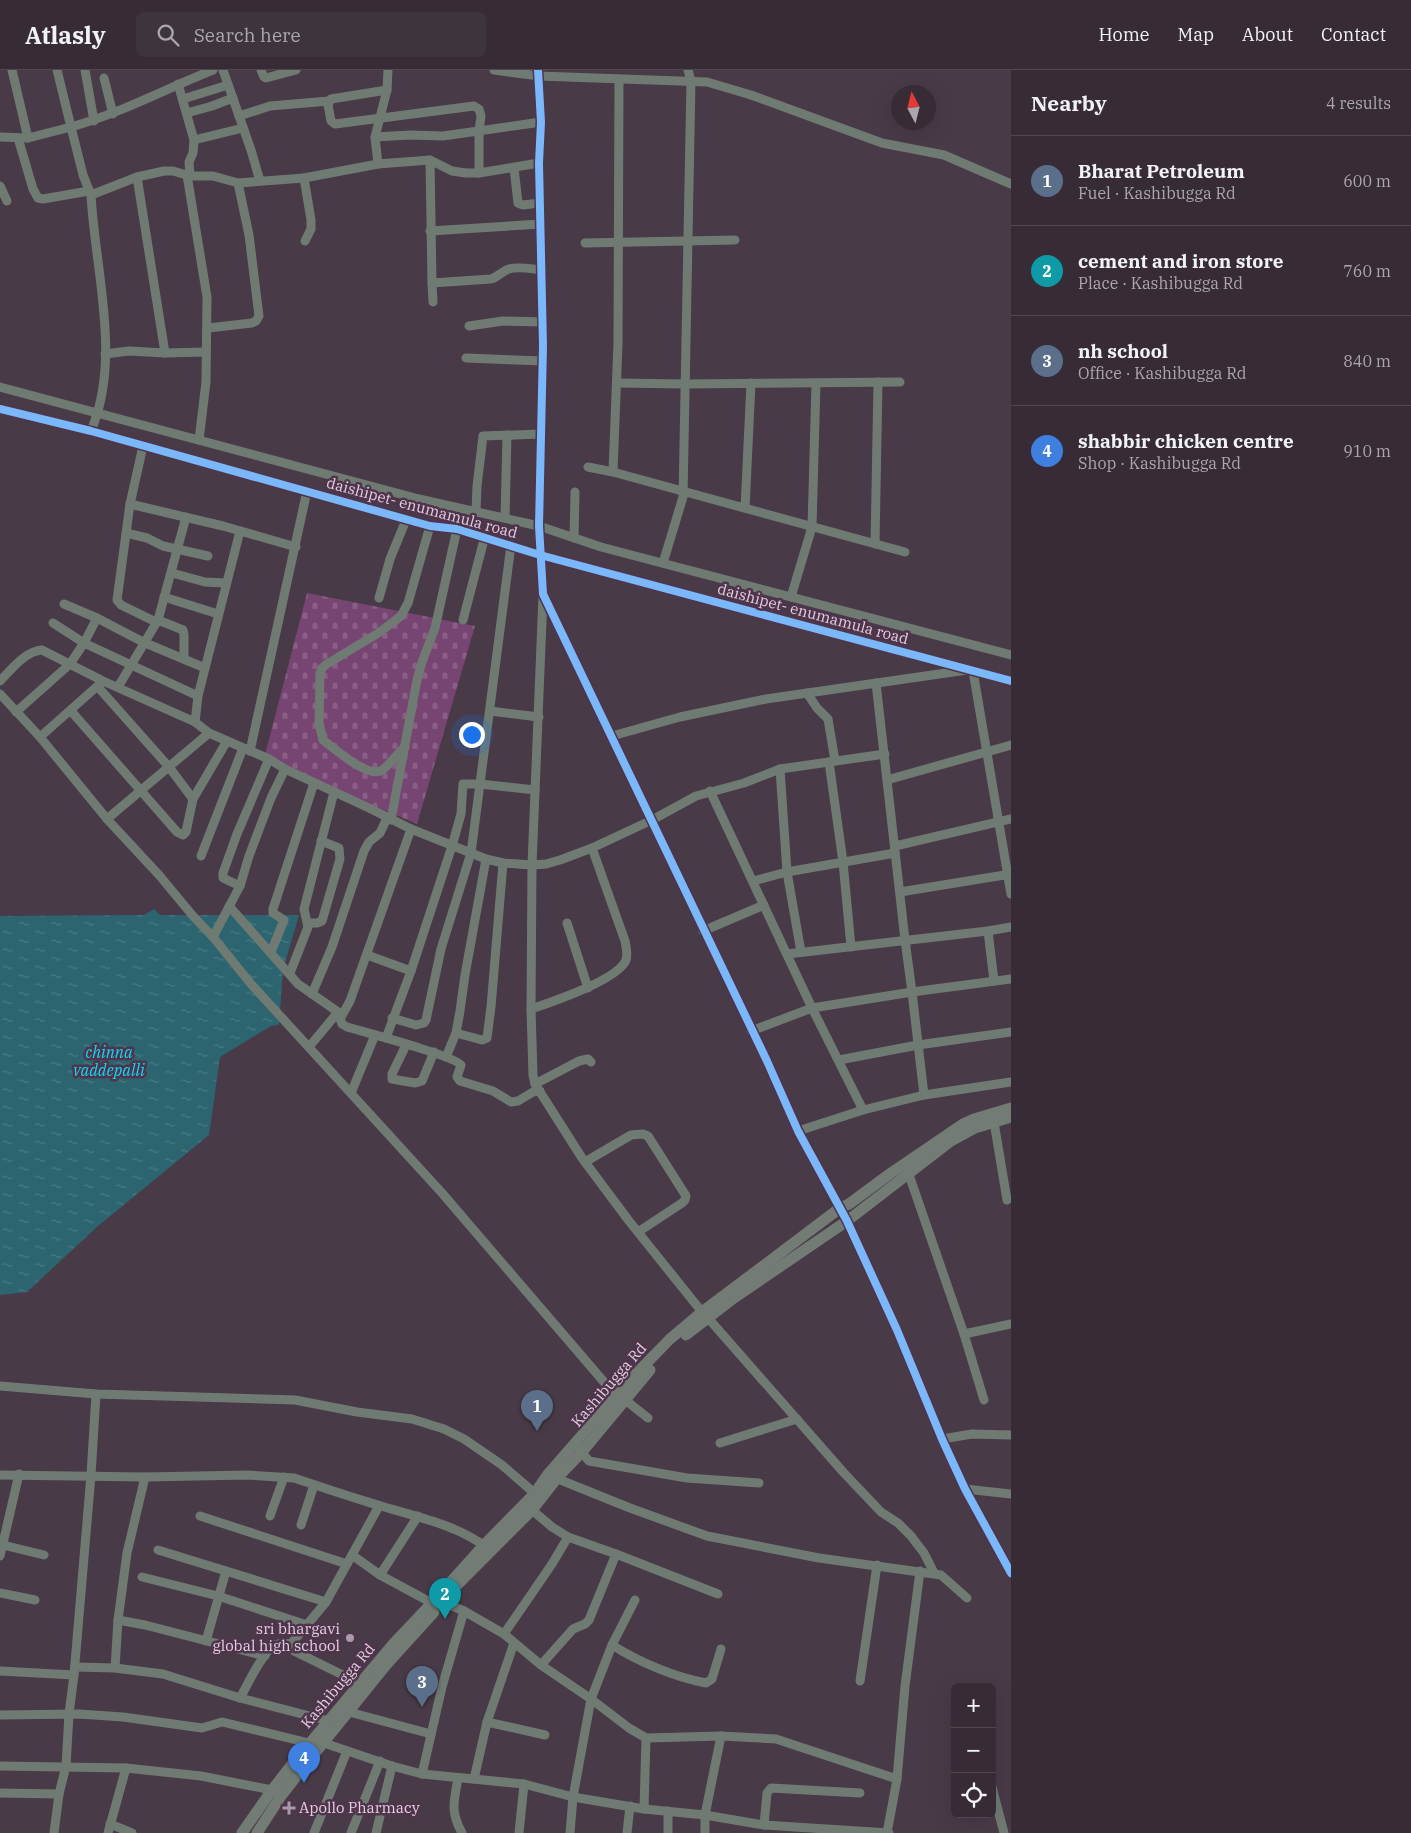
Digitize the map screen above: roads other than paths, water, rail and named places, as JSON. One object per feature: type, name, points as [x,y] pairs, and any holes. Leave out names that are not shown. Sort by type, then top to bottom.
[{"type":"main road","name":"Kashibugga Rd","points":[[705,1315],[734,1298],[847,1221],[963,1124],[1011,1108]]},
{"type":"main road","name":"Kashibugga Rd","points":[[257,1833],[276,1793],[309,1743],[348,1712],[394,1643],[438,1601],[538,1496],[552,1476],[579,1448],[670,1339],[705,1315],[840,1208],[850,1204],[891,1173],[907,1169],[964,1133],[1011,1117]]},
{"type":"main road","name":"Kashibugga Rd","points":[[488,1548],[532,1510],[538,1496]]},
{"type":"main road","name":"Kashibugga Rd","points":[[242,1833],[276,1793],[324,1743],[334,1723],[364,1686]]},
{"type":"street","points":[[12,70],[28,138]]},
{"type":"street","points":[[57,70],[90,193],[92,225],[101,286],[105,354],[103,391],[99,413],[92,431]]},
{"type":"street","points":[[85,70],[94,121]]},
{"type":"street","points":[[0,136],[28,138],[94,121],[213,70]]},
{"type":"street","points":[[224,70],[260,181]]},
{"type":"street","points":[[262,70],[266,78],[296,70]]},
{"type":"street","points":[[378,164],[374,136],[387,90],[388,70]]},
{"type":"street","points":[[494,70],[619,79],[707,82],[726,86],[882,143],[944,155],[1011,184]]},
{"type":"street","points":[[663,563],[680,510],[683,491],[691,82],[688,70]]},
{"type":"street","points":[[538,73],[541,122],[540,203],[543,361],[539,526],[543,594],[532,865],[532,1068],[538,1087],[585,1162],[638,1232],[705,1315],[844,1473],[881,1512],[898,1523],[911,1536],[924,1553],[934,1573]]},
{"type":"street","points":[[104,78],[112,114]]},
{"type":"street","points":[[613,472],[617,383],[619,79]]},
{"type":"street","points":[[178,84],[194,140],[188,176],[207,297],[206,382],[199,440]]},
{"type":"street","points":[[183,100],[228,85]]},
{"type":"street","points":[[239,116],[270,106],[329,101],[334,98],[387,90]]},
{"type":"street","points":[[187,113],[233,98]]},
{"type":"street","points":[[329,101],[328,110],[332,123],[474,106],[481,112],[478,131],[479,173]]},
{"type":"street","points":[[374,136],[410,134],[443,136],[541,122]]},
{"type":"street","points":[[194,140],[243,128]]},
{"type":"street","points":[[18,138],[33,189],[38,198],[43,199],[90,193],[137,176],[164,171],[173,171],[188,176],[213,176],[238,183],[304,178],[378,164],[430,160],[457,172],[479,173],[540,163]]},
{"type":"street","points":[[430,160],[430,231],[434,302]]},
{"type":"street","points":[[514,168],[518,203],[523,205],[540,203]]},
{"type":"street","points":[[137,176],[166,353]]},
{"type":"street","points":[[304,178],[311,220],[311,229],[306,241]]},
{"type":"street","points":[[208,328],[252,323],[259,316],[249,235],[238,183]]},
{"type":"street","points":[[0,186],[7,201]]},
{"type":"street","points":[[430,231],[541,224]]},
{"type":"street","points":[[585,243],[735,240]]},
{"type":"street","points":[[432,282],[491,279],[498,277],[505,270],[514,268],[542,270]]},
{"type":"street","points":[[469,326],[504,321],[542,322]]},
{"type":"street","points":[[105,354],[129,351],[166,353],[206,352]]},
{"type":"street","points":[[466,358],[543,361]]},
{"type":"street","points":[[875,544],[878,382]]},
{"type":"street","points":[[617,383],[900,382]]},
{"type":"street","points":[[791,597],[812,527],[816,383]]},
{"type":"street","points":[[745,508],[752,384]]},
{"type":"street","points":[[0,387],[419,499],[539,526],[601,547],[1011,655]]},
{"type":"street","name":"daishipet- enumamula road","points":[[0,410],[92,431],[406,520],[485,536],[540,555],[1011,681]]},
{"type":"street","points":[[476,512],[482,438],[485,435],[541,434]]},
{"type":"street","points":[[505,518],[507,435]]},
{"type":"street","points":[[143,446],[130,504],[117,600],[122,605],[157,621],[181,628],[184,632],[184,659]]},
{"type":"street","points":[[588,467],[613,472],[905,552]]},
{"type":"street","points":[[201,856],[246,749],[296,547],[307,492]]},
{"type":"street","points":[[574,538],[576,492]]},
{"type":"street","points":[[130,504],[296,547]]},
{"type":"street","points":[[118,687],[157,621],[179,549],[186,517]]},
{"type":"street","points":[[379,598],[390,559],[406,520]]},
{"type":"street","points":[[405,747],[380,771],[372,772],[363,769],[323,740],[319,723],[320,673],[322,668],[380,632],[401,616],[408,603],[430,526]]},
{"type":"street","points":[[312,994],[332,947],[364,851],[369,842],[380,833],[389,819],[417,680],[435,628],[457,529]]},
{"type":"street","points":[[195,722],[198,696],[240,531]]},
{"type":"street","points":[[126,533],[146,538],[163,546],[208,556]]},
{"type":"street","points":[[463,620],[485,536]]},
{"type":"street","points":[[392,1018],[416,1025],[424,1023],[426,1020],[441,948],[470,853],[511,545]]},
{"type":"street","points":[[172,573],[205,582],[226,583]]},
{"type":"street","points":[[543,594],[652,820],[798,1131],[847,1221],[897,1330],[965,1489],[1011,1573]]},
{"type":"street","points":[[164,597],[218,614]]},
{"type":"street","points":[[64,604],[97,618],[144,642],[205,668]]},
{"type":"street","points":[[16,712],[70,664],[97,618]]},
{"type":"street","points":[[52,623],[84,643],[198,696]]},
{"type":"street","points":[[0,681],[36,650],[47,652],[70,664],[101,684],[193,799]]},
{"type":"street","points":[[612,736],[689,715],[766,699],[970,671],[987,751],[1011,894]]},
{"type":"street","points":[[876,683],[904,940],[924,1095]]},
{"type":"street","points":[[101,684],[118,687],[195,722],[209,733],[269,759],[285,769],[411,829],[486,859],[504,863],[546,864],[592,848],[652,820],[684,801],[710,791],[744,783],[780,769],[885,754]]},
{"type":"street","points":[[40,736],[101,684]]},
{"type":"street","points":[[807,693],[817,708],[828,719],[851,947]]},
{"type":"street","points":[[0,694],[40,736],[107,819],[214,937],[252,984],[442,1193],[620,1398],[648,1418]]},
{"type":"street","points":[[71,711],[177,832],[182,835],[186,832],[193,799],[227,741]]},
{"type":"street","points":[[490,711],[539,717]]},
{"type":"street","points":[[107,819],[209,733]]},
{"type":"street","points":[[887,780],[1011,745]]},
{"type":"street","points":[[240,886],[225,879],[223,874],[237,834],[269,759]]},
{"type":"street","points":[[214,937],[240,886],[271,798],[285,769]]},
{"type":"street","points":[[780,769],[787,872],[801,952]]},
{"type":"street","points":[[271,952],[284,920],[273,913],[273,908],[314,783]]},
{"type":"street","points":[[386,1038],[452,846],[461,814],[463,784],[535,790]]},
{"type":"street","points":[[710,791],[812,1008],[863,1110]]},
{"type":"street","points":[[290,974],[308,923],[304,909],[334,792]]},
{"type":"street","points":[[753,881],[787,872],[895,850],[1011,819]]},
{"type":"street","points":[[309,1047],[350,1001],[411,829]]},
{"type":"street","points":[[308,923],[317,923],[322,920],[340,859],[338,848],[321,841]]},
{"type":"street","points":[[531,1009],[588,988],[621,967],[625,961],[627,955],[625,940],[592,848]]},
{"type":"street","points":[[446,1057],[456,1033],[486,859]]},
{"type":"street","points":[[456,1033],[482,1040],[487,1038],[504,863]]},
{"type":"street","points":[[900,892],[1009,874]]},
{"type":"street","points":[[229,906],[298,984],[339,1015],[342,1024],[434,1052],[459,1062],[460,1069],[457,1077],[460,1080],[494,1091],[512,1102],[518,1101],[533,1092],[579,1060],[591,1062]]},
{"type":"street","points":[[703,931],[764,906]]},
{"type":"street","points":[[567,923],[588,988]]},
{"type":"street","points":[[787,954],[1011,927]]},
{"type":"street","points":[[988,931],[994,982]]},
{"type":"street","points":[[367,955],[410,971]]},
{"type":"street","points":[[751,1031],[812,1008],[1011,979]]},
{"type":"street","points":[[839,1060],[918,1045],[1011,1032]]},
{"type":"street","points":[[351,1093],[375,1035]]},
{"type":"street","points":[[406,1045],[392,1074],[392,1079],[415,1083],[422,1081],[434,1052]]},
{"type":"street","points":[[798,1131],[863,1110],[924,1095],[1011,1082]]},
{"type":"street","points":[[994,1122],[1007,1200]]},
{"type":"street","points":[[585,1162],[631,1134],[648,1136],[686,1196],[682,1203],[638,1232]]},
{"type":"street","points":[[907,1169],[964,1334],[984,1400]]},
{"type":"street","points":[[964,1334],[1011,1324]]},
{"type":"street","points":[[0,1386],[96,1394],[295,1400],[357,1412],[412,1419],[444,1429],[464,1439],[502,1465],[538,1496]]},
{"type":"street","points":[[54,1833],[59,1794],[66,1766],[91,1475],[96,1394]]},
{"type":"street","points":[[720,1443],[796,1419]]},
{"type":"street","points":[[942,1439],[972,1434],[1011,1435]]},
{"type":"street","points":[[579,1448],[589,1461],[686,1478],[758,1483]]},
{"type":"street","points":[[0,1556],[19,1474]]},
{"type":"street","points":[[0,1475],[145,1477],[248,1474],[284,1477],[418,1516],[466,1533],[488,1548]]},
{"type":"street","points":[[552,1476],[630,1508],[707,1536],[819,1558],[920,1570],[941,1575],[967,1598]]},
{"type":"street","points":[[115,1668],[118,1620],[127,1553],[145,1477]]},
{"type":"street","points":[[270,1516],[284,1477]]},
{"type":"street","points":[[301,1525],[314,1485]]},
{"type":"street","points":[[965,1489],[1011,1494]]},
{"type":"street","points":[[291,1644],[326,1602],[379,1506]]},
{"type":"street","points":[[532,1510],[552,1527],[568,1537],[718,1594]]},
{"type":"street","points":[[200,1516],[347,1564]]},
{"type":"street","points":[[380,1575],[418,1516]]},
{"type":"street","points":[[504,1634],[552,1564],[568,1537]]},
{"type":"street","points":[[3,1545],[44,1555]]},
{"type":"street","points":[[158,1550],[326,1602]]},
{"type":"street","points":[[541,1665],[573,1629],[585,1624],[589,1620],[616,1554]]},
{"type":"street","points":[[352,1555],[380,1575],[464,1611],[504,1634],[541,1665],[646,1738],[721,1736],[776,1739],[897,1779]]},
{"type":"street","points":[[860,1681],[877,1565]]},
{"type":"street","points":[[0,1715],[69,1714],[123,1717],[202,1728],[222,1722],[309,1743],[324,1743],[422,1774],[524,1784],[573,1797],[644,1809],[705,1815],[758,1827],[888,1833],[897,1779],[905,1686],[920,1570]]},
{"type":"street","points":[[206,1641],[226,1571]]},
{"type":"street","points":[[142,1577],[218,1596],[306,1625]]},
{"type":"street","points":[[0,1593],[36,1600]]},
{"type":"street","points":[[570,1833],[573,1797],[591,1699],[612,1644],[635,1600]]},
{"type":"street","points":[[422,1774],[442,1687],[464,1611]]},
{"type":"street","points":[[118,1620],[145,1625],[265,1656]]},
{"type":"street","points":[[474,1779],[487,1722],[514,1643]]},
{"type":"street","points":[[240,1698],[265,1656],[277,1644],[291,1644]]},
{"type":"street","points":[[291,1644],[294,1651],[364,1686]]},
{"type":"street","points":[[612,1644],[627,1654],[673,1673],[706,1683],[712,1679],[721,1649]]},
{"type":"street","points":[[0,1670],[75,1671],[115,1668],[163,1674],[240,1698],[334,1723]]},
{"type":"street","points":[[348,1712],[431,1734]]},
{"type":"street","points":[[487,1722],[545,1735]]},
{"type":"street","points":[[705,1833],[705,1815],[721,1736]]},
{"type":"street","points":[[644,1809],[646,1738]]},
{"type":"street","points":[[314,1833],[346,1750]]},
{"type":"street","points":[[351,1833],[380,1761]]},
{"type":"street","points":[[0,1766],[126,1768],[201,1776],[276,1793]]},
{"type":"street","points":[[376,1833],[392,1766]]},
{"type":"street","points":[[126,1768],[109,1829],[132,1833]]},
{"type":"street","points":[[458,1778],[453,1810],[462,1833]]},
{"type":"street","points":[[519,1833],[524,1784]]},
{"type":"street","points":[[758,1827],[767,1793],[771,1788],[860,1793]]},
{"type":"street","points":[[0,1793],[59,1794]]},
{"type":"street","points":[[996,1802],[1004,1833]]},
{"type":"street","points":[[627,1833],[630,1806]]},
{"type":"street","points":[[668,1811],[668,1833]]},
{"type":"water","name":"chinna vaddepalli","points":[[154,909],[160,915],[299,915],[283,970],[279,1025],[271,1026],[220,1057],[209,1135],[98,1226],[27,1292],[0,1295],[0,916],[144,915]]},
{"type":"place","name":"Bharat Petroleum","points":[[537,1431]]},
{"type":"place","name":"cement and iron store","points":[[445,1619]]},
{"type":"place","name":"sri bhargavi global high school","points":[[350,1638]]},
{"type":"place","name":"nh school","points":[[422,1707]]},
{"type":"place","name":"shabbir chicken centre","points":[[304,1783]]},
{"type":"place","name":"Apollo Pharmacy","points":[[289,1808]]}]
